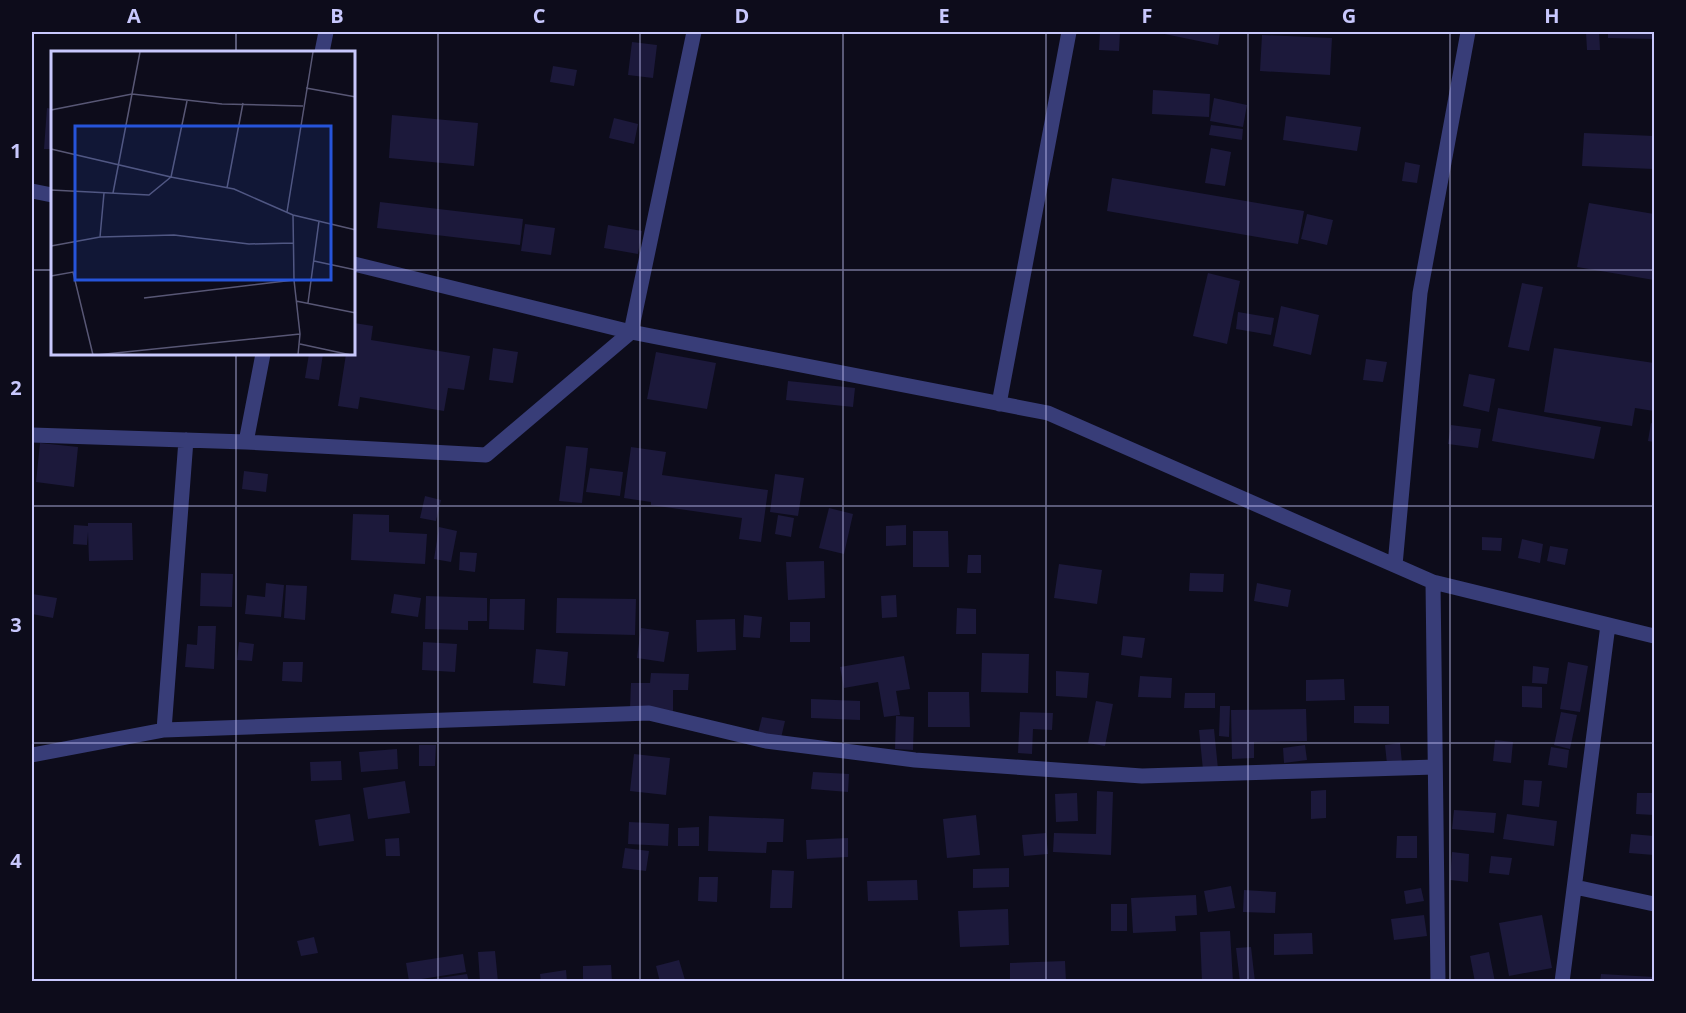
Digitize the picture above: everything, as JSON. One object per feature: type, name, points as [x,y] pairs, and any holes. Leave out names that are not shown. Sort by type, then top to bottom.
[{"type":"street","points":[[322,51],[326,32]]},
{"type":"street","points":[[32,435],[246,442],[486,455],[631,333],[694,32]]},
{"type":"street","points":[[999,404],[1069,32]]},
{"type":"street","points":[[1395,565],[1420,292],[1468,32]]},
{"type":"street","points":[[32,190],[51,195]]},
{"type":"street","points":[[356,264],[631,333],[1048,413],[1433,582],[1654,636]]},
{"type":"street","points":[[246,442],[263,356]]},
{"type":"street","points":[[164,730],[186,440]]},
{"type":"street","points":[[1433,582],[1438,981]]},
{"type":"street","points":[[1562,981],[1608,625]]},
{"type":"street","points":[[32,754],[164,730],[649,714],[778,742],[915,760],[1142,776],[1435,767]]},
{"type":"street","points":[[1575,887],[1654,904]]},
{"type":"building","points":[[1100,32],[1120,32],[1119,51],[1099,50]]},
{"type":"building","points":[[1155,32],[1220,32],[1218,45]]},
{"type":"building","points":[[1586,32],[1599,32],[1600,50],[1587,50]]},
{"type":"building","points":[[1608,32],[1654,32],[1654,39],[1608,38]]},
{"type":"building","points":[[1262,35],[1332,38],[1330,75],[1260,71]]},
{"type":"building","points":[[632,42],[657,45],[653,78],[628,75]]},
{"type":"building","points":[[553,66],[577,70],[574,86],[550,82]]},
{"type":"building","points":[[1153,90],[1210,94],[1209,117],[1152,114]]},
{"type":"building","points":[[1214,98],[1247,105],[1243,127],[1210,121]]},
{"type":"building","points":[[47,108],[51,109],[51,149],[44,149]]},
{"type":"building","points":[[392,115],[478,123],[474,166],[389,158]]},
{"type":"building","points":[[1286,116],[1361,127],[1357,151],[1283,140]]},
{"type":"building","points":[[614,118],[638,124],[634,144],[609,138]]},
{"type":"building","points":[[1211,125],[1243,129],[1242,140],[1209,135]]},
{"type":"building","points":[[1584,133],[1654,136],[1654,169],[1582,166]]},
{"type":"building","points":[[1211,148],[1231,152],[1225,186],[1205,183]]},
{"type":"building","points":[[1405,162],[1420,165],[1417,183],[1402,181]]},
{"type":"building","points":[[1112,178],[1304,211],[1298,244],[1107,211]]},
{"type":"building","points":[[380,202],[523,219],[520,245],[377,228]]},
{"type":"building","points":[[1589,203],[1654,214],[1654,280],[1577,267]]},
{"type":"building","points":[[1307,214],[1333,220],[1327,245],[1301,239]]},
{"type":"building","points":[[525,224],[555,228],[551,255],[521,251]]},
{"type":"building","points":[[608,225],[642,231],[638,254],[604,248]]},
{"type":"building","points":[[1208,273],[1240,281],[1227,344],[1193,336]]},
{"type":"building","points":[[1522,283],[1543,287],[1529,351],[1508,347]]},
{"type":"building","points":[[1281,306],[1319,315],[1311,355],[1273,346]]},
{"type":"building","points":[[1238,312],[1274,318],[1271,335],[1236,329]]},
{"type":"building","points":[[356,323],[373,326],[371,340],[470,356],[464,390],[448,388],[444,411],[360,397],[358,409],[338,406],[346,356],[356,356]]},
{"type":"building","points":[[493,348],[518,352],[513,383],[489,380]]},
{"type":"building","points":[[1554,348],[1654,363],[1654,411],[1635,408],[1632,426],[1544,412]]},
{"type":"building","points":[[656,352],[716,363],[707,409],[647,399]]},
{"type":"building","points":[[309,356],[323,356],[319,380],[305,378]]},
{"type":"building","points":[[1366,359],[1387,362],[1383,382],[1363,380]]},
{"type":"building","points":[[1469,374],[1495,379],[1489,412],[1463,406]]},
{"type":"building","points":[[788,381],[855,388],[853,407],[786,400]]},
{"type":"building","points":[[1498,408],[1601,427],[1594,459],[1492,441]]},
{"type":"building","points":[[1651,423],[1654,424],[1654,442],[1648,441]]},
{"type":"building","points":[[1451,425],[1481,429],[1478,448],[1448,444]]},
{"type":"building","points":[[40,443],[78,447],[74,487],[36,482]]},
{"type":"building","points":[[566,446],[588,448],[582,503],[559,501]]},
{"type":"building","points":[[631,447],[666,452],[662,475],[768,490],[761,542],[739,539],[742,518],[651,505],[651,502],[624,498]]},
{"type":"building","points":[[590,468],[623,472],[620,496],[586,492]]},
{"type":"building","points":[[244,471],[268,474],[266,492],[242,489]]},
{"type":"building","points":[[775,474],[804,478],[798,516],[770,512]]},
{"type":"building","points":[[425,496],[441,500],[436,521],[420,518]]},
{"type":"building","points":[[829,508],[853,514],[844,554],[819,548]]},
{"type":"building","points":[[353,514],[389,515],[389,532],[427,534],[425,564],[351,560]]},
{"type":"building","points":[[778,515],[794,518],[791,537],[775,534]]},
{"type":"building","points":[[88,523],[132,523],[133,560],[89,561],[88,532],[87,545],[73,544],[74,525],[88,526]]},
{"type":"building","points":[[906,525],[906,545],[886,546],[886,526]]},
{"type":"building","points":[[439,527],[457,531],[451,562],[434,559]]},
{"type":"building","points":[[913,531],[948,531],[949,567],[913,567]]},
{"type":"building","points":[[1482,537],[1502,538],[1501,551],[1482,550]]},
{"type":"building","points":[[1522,539],[1543,544],[1540,563],[1518,558]]},
{"type":"building","points":[[1550,546],[1568,549],[1565,565],[1547,561]]},
{"type":"building","points":[[460,552],[477,553],[475,572],[459,570]]},
{"type":"building","points":[[968,555],[981,555],[981,573],[967,573]]},
{"type":"building","points":[[824,561],[825,598],[788,600],[786,562]]},
{"type":"building","points":[[1059,564],[1102,570],[1097,604],[1054,598]]},
{"type":"building","points":[[201,573],[233,574],[232,607],[200,606]]},
{"type":"building","points":[[1190,573],[1224,574],[1223,592],[1189,591]]},
{"type":"building","points":[[266,583],[284,585],[281,617],[245,614],[247,595],[265,597]]},
{"type":"building","points":[[1257,583],[1291,590],[1288,607],[1254,601]]},
{"type":"building","points":[[286,585],[307,586],[305,620],[284,618]]},
{"type":"building","points":[[32,594],[57,598],[53,618],[32,614]]},
{"type":"building","points":[[394,594],[421,598],[418,617],[391,613]]},
{"type":"building","points":[[896,595],[897,617],[882,618],[881,596]]},
{"type":"building","points":[[426,596],[487,598],[487,621],[468,621],[468,630],[425,629]]},
{"type":"building","points":[[557,598],[636,599],[635,635],[556,633]]},
{"type":"building","points":[[490,599],[525,599],[524,630],[489,629]]},
{"type":"building","points":[[957,608],[976,609],[976,634],[956,634]]},
{"type":"building","points":[[744,615],[762,617],[760,638],[743,637]]},
{"type":"building","points":[[735,619],[736,650],[697,652],[696,620]]},
{"type":"building","points":[[790,622],[810,622],[810,642],[790,642]]},
{"type":"building","points":[[198,626],[216,626],[214,669],[185,667],[187,644],[197,645]]},
{"type":"building","points":[[641,628],[669,632],[664,662],[637,658]]},
{"type":"building","points":[[1123,636],[1145,638],[1142,658],[1121,655]]},
{"type":"building","points":[[239,642],[254,644],[252,661],[237,660]]},
{"type":"building","points":[[423,642],[457,644],[455,672],[422,670]]},
{"type":"building","points":[[536,649],[568,652],[565,686],[533,683]]},
{"type":"building","points":[[982,653],[1029,654],[1028,693],[981,692]]},
{"type":"building","points":[[904,656],[910,689],[896,691],[900,715],[884,717],[878,682],[844,688],[840,667]]},
{"type":"building","points":[[283,662],[303,662],[302,682],[282,681]]},
{"type":"building","points":[[1568,662],[1588,666],[1580,712],[1560,709]]},
{"type":"building","points":[[1533,666],[1549,668],[1547,684],[1532,683]]},
{"type":"building","points":[[1056,671],[1089,673],[1087,698],[1056,696]]},
{"type":"building","points":[[651,673],[689,674],[688,690],[673,690],[673,711],[630,709],[631,683],[650,683]]},
{"type":"building","points":[[1140,676],[1172,678],[1171,698],[1138,697]]},
{"type":"building","points":[[1344,679],[1345,700],[1306,701],[1306,680]]},
{"type":"building","points":[[1522,686],[1542,687],[1542,708],[1522,707]]},
{"type":"building","points":[[928,692],[969,692],[970,727],[928,727]]},
{"type":"building","points":[[1185,693],[1215,693],[1215,708],[1184,708]]},
{"type":"building","points":[[811,699],[860,701],[860,720],[811,718]]},
{"type":"building","points":[[1096,701],[1113,704],[1105,746],[1088,743]]},
{"type":"building","points":[[1220,706],[1230,706],[1229,737],[1219,736]]},
{"type":"building","points":[[1354,706],[1389,706],[1389,724],[1354,723]]},
{"type":"building","points":[[1306,709],[1307,741],[1254,742],[1254,758],[1232,759],[1231,710]]},
{"type":"building","points":[[1020,712],[1053,713],[1052,730],[1033,729],[1032,754],[1018,753]]},
{"type":"building","points":[[1561,712],[1577,715],[1570,749],[1554,745]]},
{"type":"building","points":[[896,716],[914,717],[913,750],[895,749]]},
{"type":"building","points":[[762,717],[785,721],[781,738],[758,733]]},
{"type":"building","points":[[1214,729],[1218,769],[1203,770],[1199,730]]},
{"type":"building","points":[[1495,740],[1513,742],[1511,763],[1493,761]]},
{"type":"building","points":[[1400,743],[1402,763],[1387,764],[1385,745]]},
{"type":"building","points":[[419,745],[436,745],[435,766],[419,766]]},
{"type":"building","points":[[1305,745],[1307,760],[1284,763],[1283,748]]},
{"type":"building","points":[[1551,747],[1569,750],[1567,768],[1548,765]]},
{"type":"building","points":[[397,749],[398,769],[361,772],[359,752]]},
{"type":"building","points":[[634,754],[670,758],[666,795],[630,791]]},
{"type":"building","points":[[341,761],[342,780],[311,781],[310,762]]},
{"type":"building","points":[[813,772],[849,774],[848,792],[811,789]]},
{"type":"building","points":[[1524,780],[1542,781],[1539,807],[1522,805]]},
{"type":"building","points":[[405,781],[410,813],[368,819],[363,788]]},
{"type":"building","points":[[1326,790],[1326,818],[1311,819],[1311,791]]},
{"type":"building","points":[[1097,791],[1113,792],[1111,855],[1053,852],[1054,833],[1096,834]]},
{"type":"building","points":[[1077,793],[1078,821],[1056,822],[1055,794]]},
{"type":"building","points":[[1637,793],[1654,793],[1654,815],[1636,814]]},
{"type":"building","points":[[1454,810],[1496,813],[1494,833],[1452,829]]},
{"type":"building","points":[[350,814],[354,841],[319,846],[315,820]]},
{"type":"building","points":[[1507,814],[1557,821],[1554,846],[1503,839]]},
{"type":"building","points":[[976,815],[980,855],[947,858],[943,819]]},
{"type":"building","points":[[709,816],[784,819],[783,842],[767,842],[766,853],[708,851]]},
{"type":"building","points":[[629,822],[669,824],[668,846],[628,844]]},
{"type":"building","points":[[699,827],[699,846],[678,846],[678,828]]},
{"type":"building","points":[[1046,833],[1048,854],[1024,856],[1022,835]]},
{"type":"building","points":[[1631,834],[1654,836],[1654,855],[1629,853]]},
{"type":"building","points":[[1397,836],[1417,836],[1417,858],[1396,858]]},
{"type":"building","points":[[399,838],[400,856],[386,856],[385,839]]},
{"type":"building","points":[[848,838],[848,857],[807,859],[806,840]]},
{"type":"building","points":[[625,848],[649,851],[646,871],[622,868]]},
{"type":"building","points":[[1452,852],[1469,854],[1468,882],[1450,880]]},
{"type":"building","points":[[1491,856],[1512,858],[1509,875],[1489,873]]},
{"type":"building","points":[[1009,868],[1009,887],[973,888],[973,869]]},
{"type":"building","points":[[772,870],[794,871],[792,908],[770,908]]},
{"type":"building","points":[[699,877],[718,877],[717,902],[698,901]]},
{"type":"building","points":[[917,880],[918,900],[868,901],[867,881]]},
{"type":"building","points":[[1231,886],[1235,908],[1208,912],[1204,891]]},
{"type":"building","points":[[1421,888],[1424,901],[1406,904],[1404,891]]},
{"type":"building","points":[[1244,890],[1276,892],[1275,913],[1243,912]]},
{"type":"building","points":[[1196,895],[1197,915],[1175,916],[1176,931],[1133,933],[1131,898]]},
{"type":"building","points":[[1111,904],[1127,904],[1127,931],[1111,931]]},
{"type":"building","points":[[1008,909],[1009,945],[960,947],[958,911]]},
{"type":"building","points":[[1424,915],[1427,936],[1394,940],[1391,919]]},
{"type":"building","points":[[1542,915],[1552,968],[1509,976],[1499,923]]},
{"type":"building","points":[[1230,931],[1233,982],[1202,982],[1200,932]]},
{"type":"building","points":[[1312,933],[1313,954],[1274,955],[1274,934]]},
{"type":"building","points":[[314,937],[318,953],[301,956],[297,941]]},
{"type":"building","points":[[1251,947],[1255,982],[1240,982],[1236,948]]},
{"type":"building","points":[[495,951],[498,982],[480,982],[478,952]]},
{"type":"building","points":[[1489,952],[1495,982],[1475,982],[1470,956]]},
{"type":"building","points":[[463,954],[466,972],[409,981],[406,963]]},
{"type":"building","points":[[679,960],[685,980],[660,982],[656,966]]},
{"type":"building","points":[[1065,961],[1066,982],[1010,982],[1010,963]]},
{"type":"building","points":[[611,965],[612,982],[583,982],[583,966]]},
{"type":"building","points":[[566,970],[567,982],[541,982],[540,974]]},
{"type":"building","points":[[467,974],[469,982],[432,982],[432,979]]},
{"type":"building","points":[[1601,974],[1654,977],[1654,982],[1600,982]]}]
